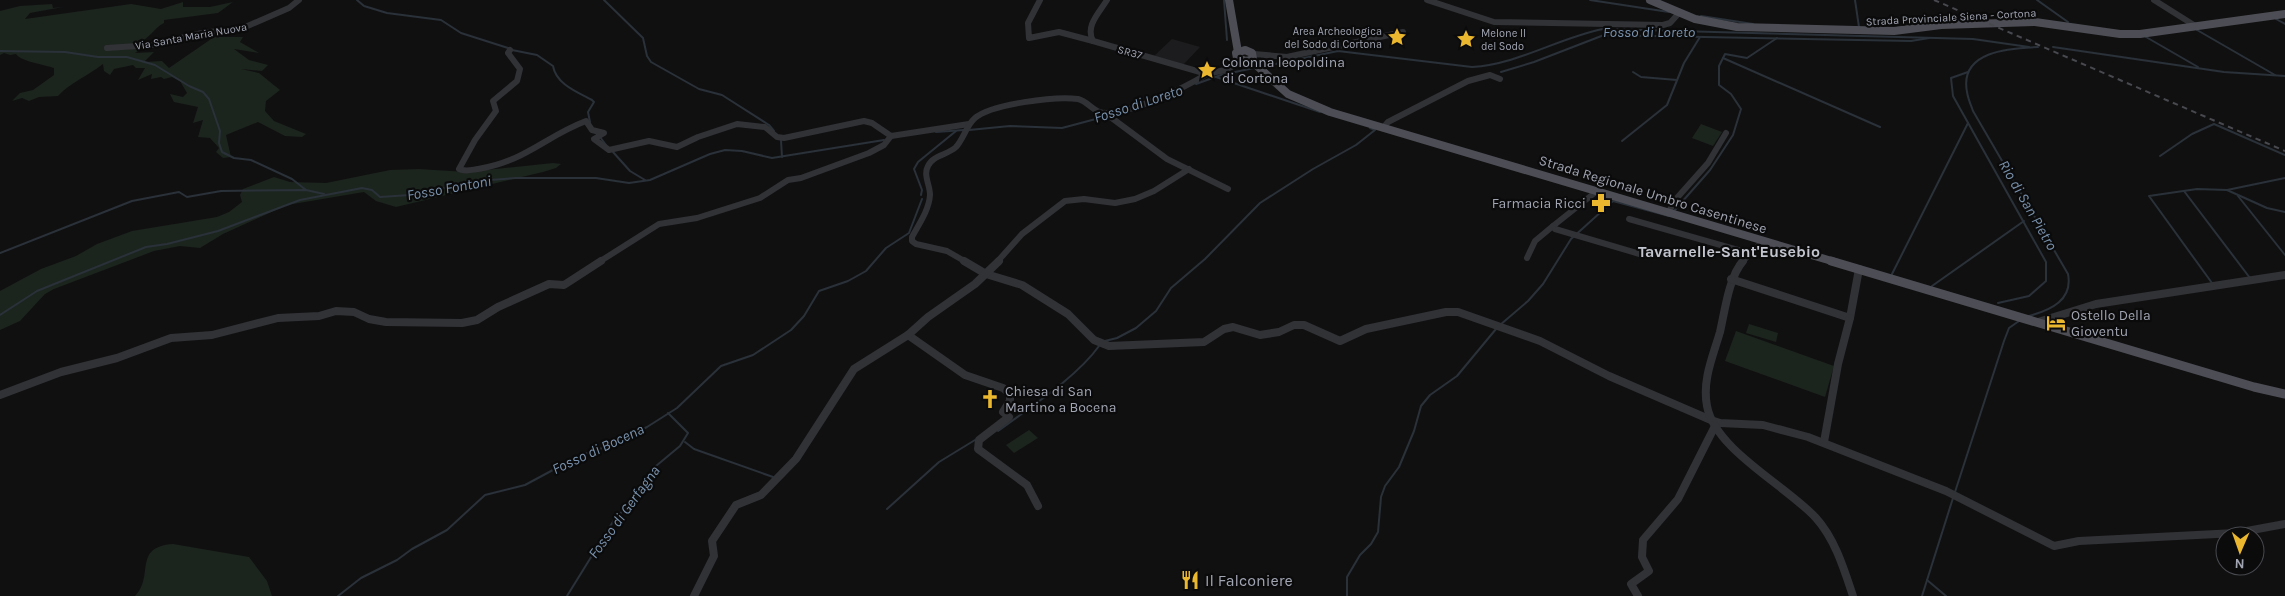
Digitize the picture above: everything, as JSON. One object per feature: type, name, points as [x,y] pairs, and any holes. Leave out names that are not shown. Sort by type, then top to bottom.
[{"type":"main road","points":[[1230,0],[1234,34],[1248,58]]},
{"type":"main road","name":"Strada Provinciale Siena - Cortona","points":[[1650,0],[1679,13],[1736,27],[1864,31],[1894,31],[1941,26],[2035,22],[2126,34],[2197,27],[2285,14]]},
{"type":"main road","name":"Strada Regionale Umbro Casentinese","points":[[1248,58],[1297,99],[1330,112],[2254,387],[2285,394]]},
{"type":"street","name":"Via Santa Maria Nuova","points":[[107,48],[152,45],[202,34],[244,28],[289,8],[299,0]]},
{"type":"street","name":"SR37","points":[[1040,0],[1030,16],[1027,27],[1029,38],[1059,32],[1210,73]]},
{"type":"street","points":[[1093,41],[1090,35],[1092,25],[1107,0]]},
{"type":"street","points":[[1427,0],[1494,22],[1663,25],[1670,23],[1679,13]]},
{"type":"street","points":[[2154,0],[2197,27]]},
{"type":"street","points":[[1107,115],[1142,103],[1210,73],[1225,70],[1248,58],[1288,57],[1403,32]]},
{"type":"street","points":[[510,50],[508,53],[520,69],[517,81],[493,101],[496,111],[475,140],[459,169],[464,171],[502,165],[586,121],[592,130],[604,133],[594,139],[608,150],[649,141],[678,147],[715,130],[737,124],[765,126],[777,137],[784,138],[864,121],[876,124],[886,135],[891,136]]},
{"type":"street","points":[[1383,128],[1388,122],[1460,84],[1490,75],[1500,79]]},
{"type":"street","points":[[1228,188],[1167,159],[1107,115],[1079,99],[1041,101],[979,115],[967,128],[953,149],[935,158],[926,168],[930,195],[912,241],[916,244],[947,252],[986,274],[1022,285],[1068,314],[1094,340],[1109,346],[1204,342],[1224,329],[1233,327],[1260,335],[1274,333],[1294,325],[1304,325],[1340,340],[1366,329],[1446,312],[1458,312],[1548,344],[1609,376],[1713,423],[1760,472],[1815,517],[1829,536],[1853,596]]},
{"type":"street","points":[[0,395],[61,372],[117,358],[156,342],[172,338],[212,335],[278,318],[319,316],[336,311],[354,312],[369,319],[386,322],[451,324],[476,320],[498,307],[546,285],[564,285],[659,224],[697,218],[760,198],[788,180],[801,178],[869,153],[884,144],[891,136],[901,133],[967,128]]},
{"type":"street","points":[[1668,213],[1673,203],[1696,178],[1720,147],[1726,133]]},
{"type":"street","points":[[694,596],[714,556],[712,541],[736,505],[761,495],[796,459],[854,369],[908,335],[986,274],[1022,234],[1065,201],[1073,198],[1100,203],[1130,202],[1147,196],[1189,169]]},
{"type":"street","points":[[1527,258],[1536,241],[1597,191]]},
{"type":"street","points":[[1629,219],[1752,254]]},
{"type":"street","points":[[1553,226],[1555,229],[1643,255]]},
{"type":"street","points":[[1638,596],[1631,584],[1649,571],[1642,557],[1643,540],[1678,500],[1713,423],[1707,408],[1706,391],[1714,349],[1730,293],[1731,279],[1741,264],[1763,241]]},
{"type":"street","points":[[1824,442],[1838,364],[1850,318],[1859,269]]},
{"type":"street","points":[[2038,322],[2096,304],[2285,275]]},
{"type":"street","points":[[1731,279],[1850,318]]},
{"type":"street","points":[[908,335],[965,375],[1003,388],[1010,394],[1010,402],[1003,412],[1009,417],[979,440],[978,449],[1027,485],[1038,506]]},
{"type":"street","points":[[1713,423],[1764,425],[1824,442],[1845,454],[1946,491],[2054,546],[2079,541],[2236,533],[2285,524]]},
{"type":"shaded area","points":[[183,2],[183,7],[210,7],[233,2],[218,13],[164,20],[164,23],[140,42],[143,48],[135,53],[154,52],[144,62],[162,61],[169,68],[214,37],[243,37],[240,42],[259,53],[234,49],[249,60],[268,65],[262,71],[241,69],[259,73],[280,90],[266,101],[265,111],[274,121],[306,134],[302,137],[285,136],[258,122],[226,135],[231,157],[223,158],[216,152],[219,148],[210,138],[198,137],[203,120],[193,123],[198,107],[174,102],[170,94],[183,97],[187,93],[180,81],[172,77],[151,79],[152,74],[138,80],[145,68],[136,68],[133,65],[114,69],[110,75],[104,71],[103,64],[68,87],[58,96],[39,97],[29,101],[22,98],[12,101],[20,93],[33,90],[54,75],[54,68],[27,61],[16,54],[4,53],[0,55],[0,11],[20,6],[52,4],[53,8],[63,7],[30,13],[25,19],[131,4],[161,9]]},
{"type":"shaded area","points":[[1172,39],[1200,47],[1182,66],[1153,57]]},
{"type":"shaded area","points":[[1701,124],[1722,132],[1713,146],[1692,138]]},
{"type":"shaded area","points":[[553,163],[561,164],[556,168],[543,172],[396,207],[376,201],[364,192],[287,205],[223,234],[200,248],[180,246],[154,251],[54,289],[45,294],[20,321],[0,330],[0,291],[41,269],[132,231],[217,217],[229,212],[242,202],[240,195],[243,189],[274,177],[290,182],[326,183],[390,170],[419,169],[466,172]]},
{"type":"shaded area","points":[[1749,324],[1778,333],[1776,342],[1746,333]]},
{"type":"shaded area","points":[[1736,331],[1834,366],[1825,397],[1725,361]]},
{"type":"shaded area","points":[[1029,430],[1038,438],[1014,453],[1006,445]]},
{"type":"shaded area","points":[[173,544],[249,557],[267,581],[272,596],[135,596],[144,580],[148,556],[160,546]]},
{"type":"waterway","points":[[357,0],[364,6],[387,13],[441,20],[461,33],[508,48]]},
{"type":"waterway","points":[[604,0],[643,38],[647,56],[651,62],[699,89],[722,95],[769,125],[774,131]]},
{"type":"waterway","points":[[1224,0],[1227,40]]},
{"type":"waterway","points":[[1590,0],[1669,12]]},
{"type":"waterway","points":[[1855,0],[1859,27]]},
{"type":"waterway","points":[[2037,0],[2068,22]]},
{"type":"waterway","points":[[1701,16],[1753,24]]},
{"type":"waterway","points":[[2276,19],[2285,24]]},
{"type":"waterway","name":"Fosso di Loreto","points":[[1261,67],[1338,51],[1472,67],[1506,61],[1570,38],[1603,29],[1973,39],[2029,47]]},
{"type":"waterway","points":[[2197,30],[2275,75]]},
{"type":"waterway","points":[[1501,72],[1534,62],[1604,35],[1776,38]]},
{"type":"waterway","points":[[1622,141],[1667,105],[1684,63],[1700,37]]},
{"type":"waterway","points":[[2146,37],[2198,67]]},
{"type":"waterway","points":[[1723,58],[1725,54],[1747,58],[1776,38]]},
{"type":"waterway","points":[[1776,38],[1911,41],[1929,38]]},
{"type":"waterway","name":"Rio di San Pietro","points":[[2029,316],[2045,311],[2064,297],[2069,283],[2068,274],[1973,111],[1967,95],[1967,78],[1971,68],[1989,54],[2038,47]]},
{"type":"waterway","points":[[2053,47],[2224,72],[2285,76]]},
{"type":"waterway","points":[[512,50],[537,55],[553,66],[558,78],[563,83],[592,100],[594,102],[588,112],[590,122]]},
{"type":"waterway","points":[[0,51],[65,52],[98,57],[127,57],[155,65],[189,86],[203,92],[209,99],[220,131],[219,143],[222,152],[234,158],[251,160],[292,179],[306,190]]},
{"type":"waterway","points":[[1674,211],[1710,170],[1733,135],[1741,109],[1731,94],[1719,85],[1719,66],[1723,58]]},
{"type":"waterway","points":[[1723,58],[1880,127]]},
{"type":"waterway","name":"Fosso di Loreto","points":[[1196,84],[1221,75],[1254,68]]},
{"type":"waterway","points":[[1633,72],[1641,77],[1677,80]]},
{"type":"waterway","points":[[1968,72],[1951,78],[1953,96],[2023,221]]},
{"type":"waterway","points":[[1216,77],[1320,112]]},
{"type":"waterway","name":"Fosso di Loreto","points":[[969,130],[1010,126],[1062,128],[1107,116]]},
{"type":"waterway","points":[[1892,274],[1968,123]]},
{"type":"waterway","points":[[2160,156],[2192,134],[2214,124],[2285,155]]},
{"type":"waterway","points":[[1105,341],[1117,338],[1136,328],[1156,311],[1171,288],[1205,259],[1260,203],[1313,169],[1356,145],[1375,130],[1370,128]]},
{"type":"waterway","name":"Fosso Fontoni","points":[[936,132],[964,130]]},
{"type":"waterway","name":"Fosso di Bocena","points":[[921,195],[922,190],[914,169],[918,162],[956,131]]},
{"type":"waterway","points":[[600,137],[606,145]]},
{"type":"waterway","points":[[781,140],[782,156]]},
{"type":"waterway","name":"Fosso Fontoni","points":[[782,156],[884,140]]},
{"type":"waterway","name":"Fosso Fontoni","points":[[0,315],[37,291],[146,247],[167,244],[218,231],[300,200],[362,188],[372,190],[380,197],[425,194],[464,182],[516,178],[596,178],[629,183],[650,180],[710,154],[725,150],[742,151],[772,158],[782,156]]},
{"type":"waterway","points":[[613,152],[630,171],[645,180]]},
{"type":"waterway","points":[[2227,190],[2285,178]]},
{"type":"waterway","points":[[2212,283],[2149,196],[2197,189],[2227,190]]},
{"type":"waterway","points":[[0,253],[132,201],[179,192],[187,197],[221,191],[306,190]]},
{"type":"waterway","points":[[306,190],[324,194]]},
{"type":"waterway","points":[[2227,190],[2267,208],[2285,212]]},
{"type":"waterway","points":[[2184,191],[2250,278]]},
{"type":"waterway","points":[[2238,196],[2285,255]]},
{"type":"waterway","name":"Fosso di Bocena","points":[[668,413],[677,408],[721,366],[753,355],[791,330],[804,316],[819,291],[848,281],[866,271],[886,248],[909,233],[922,199]]},
{"type":"waterway","points":[[1500,325],[1528,301],[1543,284],[1571,239],[1613,201],[1669,216]]},
{"type":"waterway","points":[[1932,286],[2023,221]]},
{"type":"waterway","points":[[1998,303],[2029,296],[2046,281],[2046,262],[2023,221]]},
{"type":"waterway","name":"Rio di San Pietro","points":[[1955,492],[2004,341],[2009,328],[2019,321]]},
{"type":"waterway","points":[[1347,596],[1347,577],[1360,555],[1371,544],[1378,532],[1381,497],[1385,486],[1399,467],[1414,431],[1421,406],[1430,395],[1457,376],[1496,329]]},
{"type":"waterway","points":[[998,431],[1066,380],[1090,358],[1099,346]]},
{"type":"waterway","name":"Fosso di Bocena","points":[[338,596],[361,578],[397,560],[412,549],[447,530],[485,495],[525,485],[579,456],[614,444],[668,413]]},
{"type":"waterway","name":"Fosso di Gerfagna","points":[[567,596],[614,520],[642,491],[656,466],[680,446],[688,433],[668,413]]},
{"type":"waterway","points":[[887,509],[939,462],[975,440]]},
{"type":"waterway","points":[[685,442],[694,449],[773,477]]},
{"type":"waterway","name":"Rio di San Pietro","points":[[1927,580],[1953,498]]},
{"type":"waterway","name":"Rio di San Pietro","points":[[1922,596],[1927,580]]},
{"type":"waterway","points":[[1927,580],[1946,596]]},
{"type":"railway","points":[[1934,0],[2285,151]]},
{"type":"place","name":"Area Archeologica del Sodo di Cortona","points":[[1397,37]]},
{"type":"place","name":"Melone II del Sodo","points":[[1466,39]]},
{"type":"place","name":"Colonna leopoldina di Cortona","points":[[1207,70]]},
{"type":"place","name":"Farmacia Ricci","points":[[1601,203]]},
{"type":"place","name":"Ostello Della Gioventu","points":[[2056,323]]},
{"type":"place","name":"Chiesa di San Martino a Bocena","points":[[990,399]]},
{"type":"place","name":"Il Falconiere","points":[[1190,580]]},
{"type":"district","name":"Tavarnelle-Sant'Eusebio","points":[[1729,251]]}]
